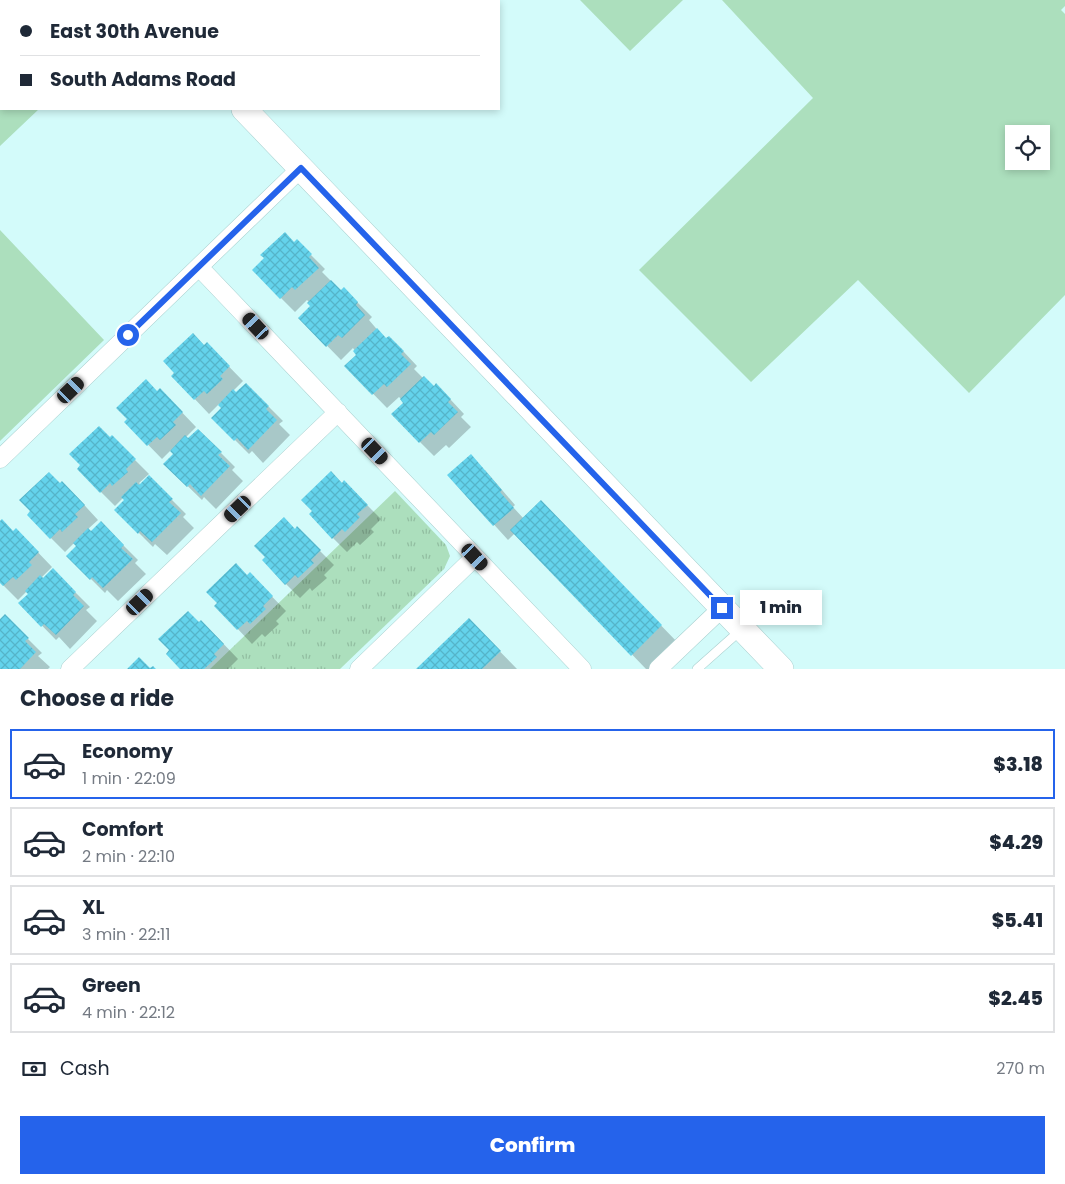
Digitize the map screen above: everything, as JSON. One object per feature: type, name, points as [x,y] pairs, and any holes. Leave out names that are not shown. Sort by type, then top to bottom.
[{"type":"street","points":[[245,110],[781,669]]},
{"type":"street","points":[[0,459],[301,168]]},
{"type":"street","points":[[199,267],[582,669]]},
{"type":"street","points":[[70,669],[338,412]]},
{"type":"street","points":[[359,669],[475,557]]},
{"type":"street","points":[[658,669],[722,608]]},
{"type":"lane","points":[[697,669],[742,628]]},
{"type":"green space","points":[[580,0],[683,0],[630,51]]},
{"type":"green space","points":[[722,0],[1065,0],[1065,6],[1061,10],[1065,14],[1065,295],[969,393],[858,280],[751,382],[639,270],[813,98]]},
{"type":"green space","points":[[0,110],[38,110],[0,146]]},
{"type":"green space","points":[[0,230],[104,340],[0,441]]},
{"type":"green space","points":[[395,491],[446,545],[450,556],[444,569],[340,669],[210,669]]},
{"type":"building","points":[[285,232],[294,242],[297,239],[312,254],[309,257],[319,268],[295,290],[292,287],[280,299],[252,270],[264,258],[260,255]]},
{"type":"building","points":[[331,280],[341,290],[344,287],[358,302],[356,305],[365,315],[342,338],[338,335],[326,347],[298,318],[310,306],[307,303]]},
{"type":"building","points":[[377,328],[386,338],[389,336],[404,351],[401,354],[411,364],[387,387],[384,384],[372,395],[344,366],[356,355],[353,351]]},
{"type":"building","points":[[193,333],[204,345],[207,342],[230,366],[220,376],[223,379],[207,394],[204,391],[194,400],[171,376],[174,373],[163,361]]},
{"type":"building","points":[[424,376],[434,386],[436,383],[451,399],[448,402],[458,412],[434,435],[431,432],[419,443],[391,414],[403,403],[400,399]]},
{"type":"building","points":[[146,379],[157,391],[160,388],[183,412],[173,422],[176,425],[160,440],[157,437],[147,446],[124,422],[127,419],[116,408]]},
{"type":"building","points":[[246,383],[269,406],[266,409],[277,420],[248,450],[237,438],[234,441],[211,418],[221,408],[218,405],[233,389],[236,392]]},
{"type":"building","points":[[99,426],[110,437],[112,435],[136,459],[126,469],[128,472],[112,486],[110,483],[100,493],[77,469],[80,465],[69,454]]},
{"type":"building","points":[[198,429],[222,452],[218,455],[230,466],[201,496],[190,484],[187,487],[163,464],[173,454],[170,451],[185,435],[188,438]]},
{"type":"building","points":[[471,454],[502,490],[500,492],[514,508],[493,526],[447,475]]},
{"type":"building","points":[[331,471],[342,483],[344,480],[368,505],[357,514],[360,517],[345,532],[342,529],[332,539],[309,514],[312,511],[301,500]]},
{"type":"building","points":[[49,472],[60,483],[62,481],[85,505],[75,514],[78,517],[62,532],[60,529],[50,539],[27,515],[30,511],[19,500]]},
{"type":"building","points":[[149,475],[173,499],[169,502],[181,513],[152,542],[140,531],[138,534],[114,510],[124,500],[121,497],[136,482],[139,485]]},
{"type":"building","points":[[541,500],[662,625],[631,656],[510,530]]},
{"type":"building","points":[[284,517],[295,529],[297,526],[321,550],[311,560],[314,563],[298,578],[295,575],[285,585],[262,560],[265,557],[254,546]]},
{"type":"building","points":[[2,519],[13,531],[16,528],[39,552],[29,562],[32,565],[16,580],[13,577],[3,586],[0,583],[0,521]]},
{"type":"building","points":[[101,521],[124,545],[121,548],[133,559],[103,588],[92,577],[90,580],[66,556],[76,546],[73,543],[88,528],[91,531]]},
{"type":"building","points":[[236,563],[247,575],[250,572],[273,596],[263,606],[266,609],[250,624],[247,621],[237,630],[214,606],[217,603],[206,592]]},
{"type":"building","points":[[53,568],[76,592],[73,595],[84,606],[56,635],[44,624],[41,627],[18,603],[28,594],[25,591],[40,575],[43,578]]},
{"type":"building","points":[[188,611],[199,622],[201,620],[224,644],[214,654],[217,657],[204,669],[180,669],[166,654],[169,650],[158,639]]},
{"type":"building","points":[[5,614],[29,638],[25,641],[36,652],[20,669],[0,669],[0,619]]},
{"type":"building","points":[[469,618],[501,651],[482,669],[416,669]]},
{"type":"building","points":[[139,657],[150,668],[153,666],[156,669],[127,669]]},
{"type":"route","points":[[128,335],[301,168],[722,608]]}]
